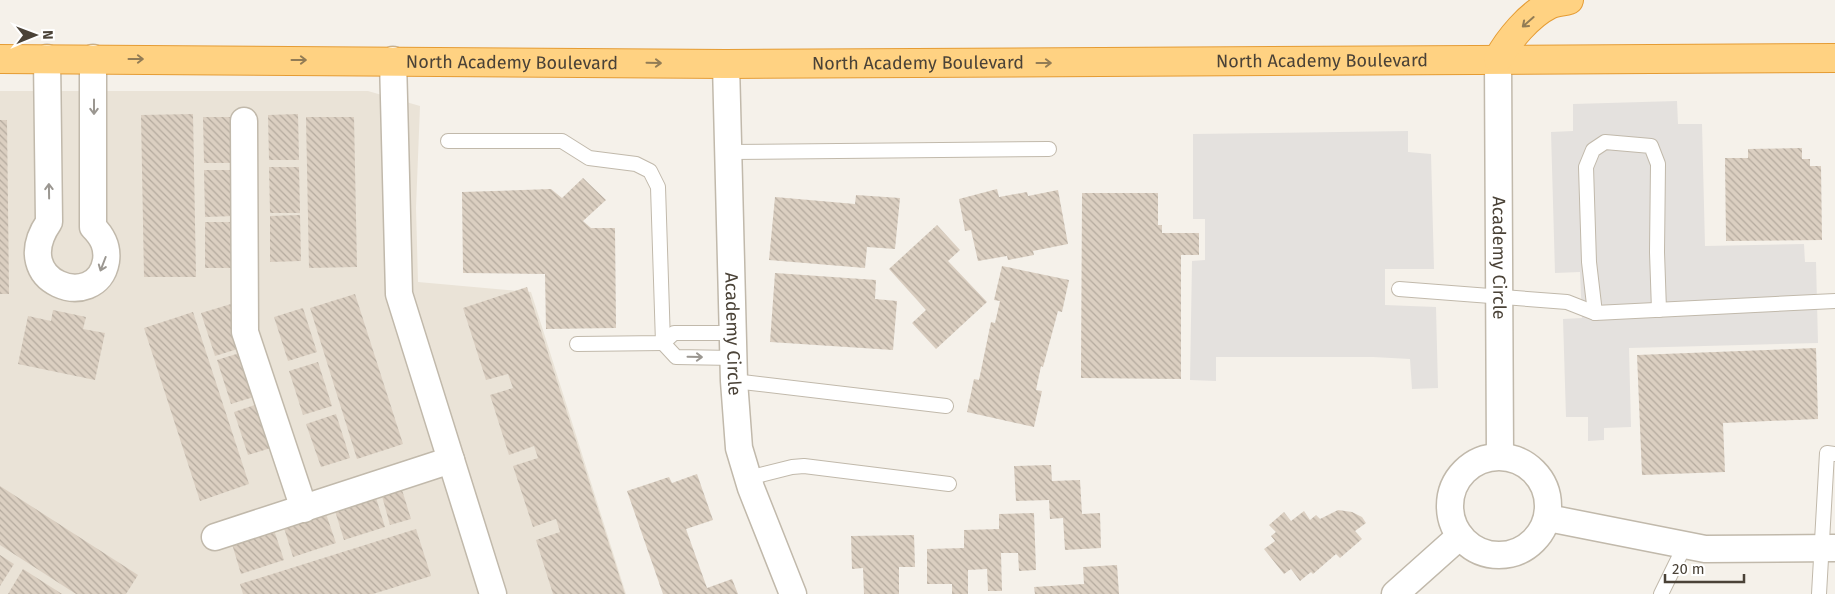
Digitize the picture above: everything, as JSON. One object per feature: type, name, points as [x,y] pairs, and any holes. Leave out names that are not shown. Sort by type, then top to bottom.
[{"type":"highway","points":[[1498,59],[1510,39],[1529,21],[1549,5],[1569,0]]},
{"type":"highway","name":"North Academy Boulevard","points":[[0,59],[393,60],[726,64],[1835,58]]},
{"type":"street","points":[[48,58],[49,222],[43,231],[38,253],[39,265],[52,282],[63,287],[76,288],[95,280],[105,266],[107,254],[103,238],[93,227],[93,58]]},
{"type":"street","name":"Academy Circle","points":[[1498,59],[1500,456]]},
{"type":"street","points":[[393,60],[399,294],[493,594]]},
{"type":"street","name":"Academy Circle","points":[[726,64],[734,357],[739,448],[748,478],[793,594]]},
{"type":"street","points":[[244,121],[245,332],[304,509]]},
{"type":"street","points":[[1500,456],[1518,460],[1533,469],[1544,483],[1548,500],[1548,518],[1540,535],[1527,548],[1511,554],[1494,555],[1472,548],[1460,536],[1452,521],[1450,505],[1457,480],[1468,467],[1483,459],[1500,456]]},
{"type":"street","points":[[215,537],[451,460]]},
{"type":"street","points":[[1548,518],[1705,549],[1829,548]]},
{"type":"street","points":[[1395,594],[1460,536]]},
{"type":"lane","points":[[448,141],[562,141],[588,158],[636,164],[650,171],[658,187],[663,343],[676,357],[734,357]]},
{"type":"lane","points":[[1595,313],[1589,262],[1586,166],[1593,150],[1605,142],[1651,146],[1658,164],[1656,252],[1659,310]]},
{"type":"lane","points":[[728,152],[1048,149]]},
{"type":"lane","points":[[1399,289],[1567,302],[1595,313],[1835,301]]},
{"type":"lane","points":[[577,344],[663,343],[674,333],[734,357],[946,406]]},
{"type":"lane","points":[[1819,594],[1829,548],[1827,453],[1835,454]]},
{"type":"lane","points":[[748,478],[792,467],[804,466],[949,484]]},
{"type":"lane","points":[[1660,594],[1685,545]]},
{"type":"shaded area","points":[[0,91],[368,91],[420,106],[416,208],[418,282],[531,292],[626,594],[0,594]]},
{"type":"shaded area","points":[[1677,101],[1678,124],[1702,124],[1705,246],[1804,244],[1805,262],[1816,262],[1818,343],[1629,348],[1631,427],[1604,428],[1604,440],[1588,441],[1588,417],[1566,417],[1563,319],[1582,318],[1580,272],[1555,273],[1551,132],[1573,131],[1573,104]]},
{"type":"shaded area","points":[[1408,131],[1408,152],[1431,154],[1434,269],[1385,269],[1385,305],[1436,307],[1438,388],[1412,389],[1410,359],[1373,357],[1216,357],[1216,381],[1190,380],[1192,261],[1205,260],[1205,219],[1193,219],[1193,134]]},
{"type":"building","points":[[193,114],[196,277],[144,277],[141,115]]},
{"type":"building","points":[[298,114],[299,160],[269,160],[268,115]]},
{"type":"building","points":[[203,117],[233,117],[234,163],[204,163]]},
{"type":"building","points":[[306,117],[354,117],[357,267],[309,268]]},
{"type":"building","points":[[0,120],[7,120],[9,294],[0,294]]},
{"type":"building","points":[[1802,148],[1802,159],[1810,159],[1810,166],[1821,166],[1822,240],[1726,241],[1725,158],[1748,158],[1748,149]]},
{"type":"building","points":[[269,167],[299,167],[300,213],[270,213]]},
{"type":"building","points":[[204,170],[235,170],[235,216],[205,217]]},
{"type":"building","points":[[583,178],[606,200],[583,221],[591,228],[615,228],[616,328],[546,329],[545,274],[463,273],[462,192],[551,189],[562,198]]},
{"type":"building","points":[[997,189],[999,197],[1027,192],[1028,196],[1058,190],[1068,244],[1033,251],[1034,255],[1008,260],[1007,256],[978,261],[971,230],[965,231],[959,199]]},
{"type":"building","points":[[1082,193],[1158,193],[1158,225],[1162,225],[1162,233],[1199,233],[1199,255],[1181,255],[1181,379],[1081,378]]},
{"type":"building","points":[[856,195],[900,198],[895,249],[867,247],[865,268],[769,260],[775,197],[855,204]]},
{"type":"building","points":[[300,215],[301,261],[270,262],[270,216]]},
{"type":"building","points":[[205,222],[235,222],[236,268],[205,268]]},
{"type":"building","points":[[937,225],[960,250],[948,261],[987,302],[936,349],[912,323],[926,310],[889,269]]},
{"type":"building","points":[[1002,266],[1069,280],[1062,312],[1058,311],[1043,367],[1041,366],[1036,390],[1042,391],[1034,427],[967,412],[974,379],[979,380],[991,322],[995,323],[1000,301],[994,300]]},
{"type":"building","points":[[775,273],[876,280],[875,299],[897,301],[893,350],[770,342]]},
{"type":"building","points":[[527,287],[625,594],[553,594],[536,540],[560,532],[556,519],[533,527],[513,466],[538,458],[534,446],[509,455],[490,395],[513,388],[508,374],[486,380],[463,308]]},
{"type":"building","points":[[355,294],[403,444],[357,459],[310,308]]},
{"type":"building","points":[[231,304],[244,347],[215,356],[201,313]]},
{"type":"building","points":[[303,308],[317,352],[288,361],[274,317]]},
{"type":"building","points":[[53,310],[86,317],[83,329],[105,333],[95,380],[18,364],[28,316],[51,321]]},
{"type":"building","points":[[193,312],[249,484],[200,501],[144,328]]},
{"type":"building","points":[[1816,348],[1818,419],[1723,423],[1725,472],[1642,475],[1637,355]]},
{"type":"building","points":[[246,351],[260,395],[231,404],[217,360]]},
{"type":"building","points":[[318,362],[332,406],[303,415],[289,371]]},
{"type":"building","points":[[263,402],[277,446],[248,455],[234,412]]},
{"type":"building","points":[[336,414],[350,458],[321,467],[306,424]]},
{"type":"building","points":[[1051,465],[1052,481],[1080,480],[1082,514],[1100,513],[1101,548],[1065,550],[1063,518],[1050,519],[1049,500],[1016,501],[1014,466]]},
{"type":"building","points":[[697,474],[713,520],[686,529],[707,588],[732,579],[738,594],[663,594],[627,491],[669,477],[672,483]]},
{"type":"building","points":[[0,486],[138,575],[126,594],[76,594],[0,545]]},
{"type":"building","points":[[402,490],[411,519],[390,525],[382,496]]},
{"type":"building","points":[[376,498],[385,527],[344,540],[335,511]]},
{"type":"building","points":[[1338,510],[1352,512],[1362,517],[1366,523],[1355,531],[1362,539],[1340,558],[1336,554],[1313,574],[1311,572],[1300,581],[1291,569],[1284,574],[1264,549],[1275,541],[1271,536],[1276,532],[1269,525],[1284,512],[1291,521],[1304,511],[1310,520],[1316,515],[1320,519]]},
{"type":"building","points":[[1034,513],[1036,570],[1019,571],[1018,553],[1001,553],[1002,591],[988,591],[987,569],[968,570],[968,594],[952,594],[952,584],[927,584],[927,549],[964,548],[964,530],[999,529],[999,514]]},
{"type":"building","points":[[326,514],[336,543],[293,557],[284,528]]},
{"type":"building","points":[[416,529],[431,576],[373,594],[243,594],[240,584]]},
{"type":"building","points":[[274,530],[284,560],[241,574],[232,544]]},
{"type":"building","points":[[914,535],[915,567],[899,567],[899,594],[864,594],[863,568],[852,569],[851,536]]},
{"type":"building","points":[[0,555],[14,564],[0,586]]},
{"type":"building","points":[[1117,565],[1119,594],[1035,594],[1034,587],[1084,584],[1083,567]]},
{"type":"building","points":[[23,569],[62,594],[8,594]]}]
